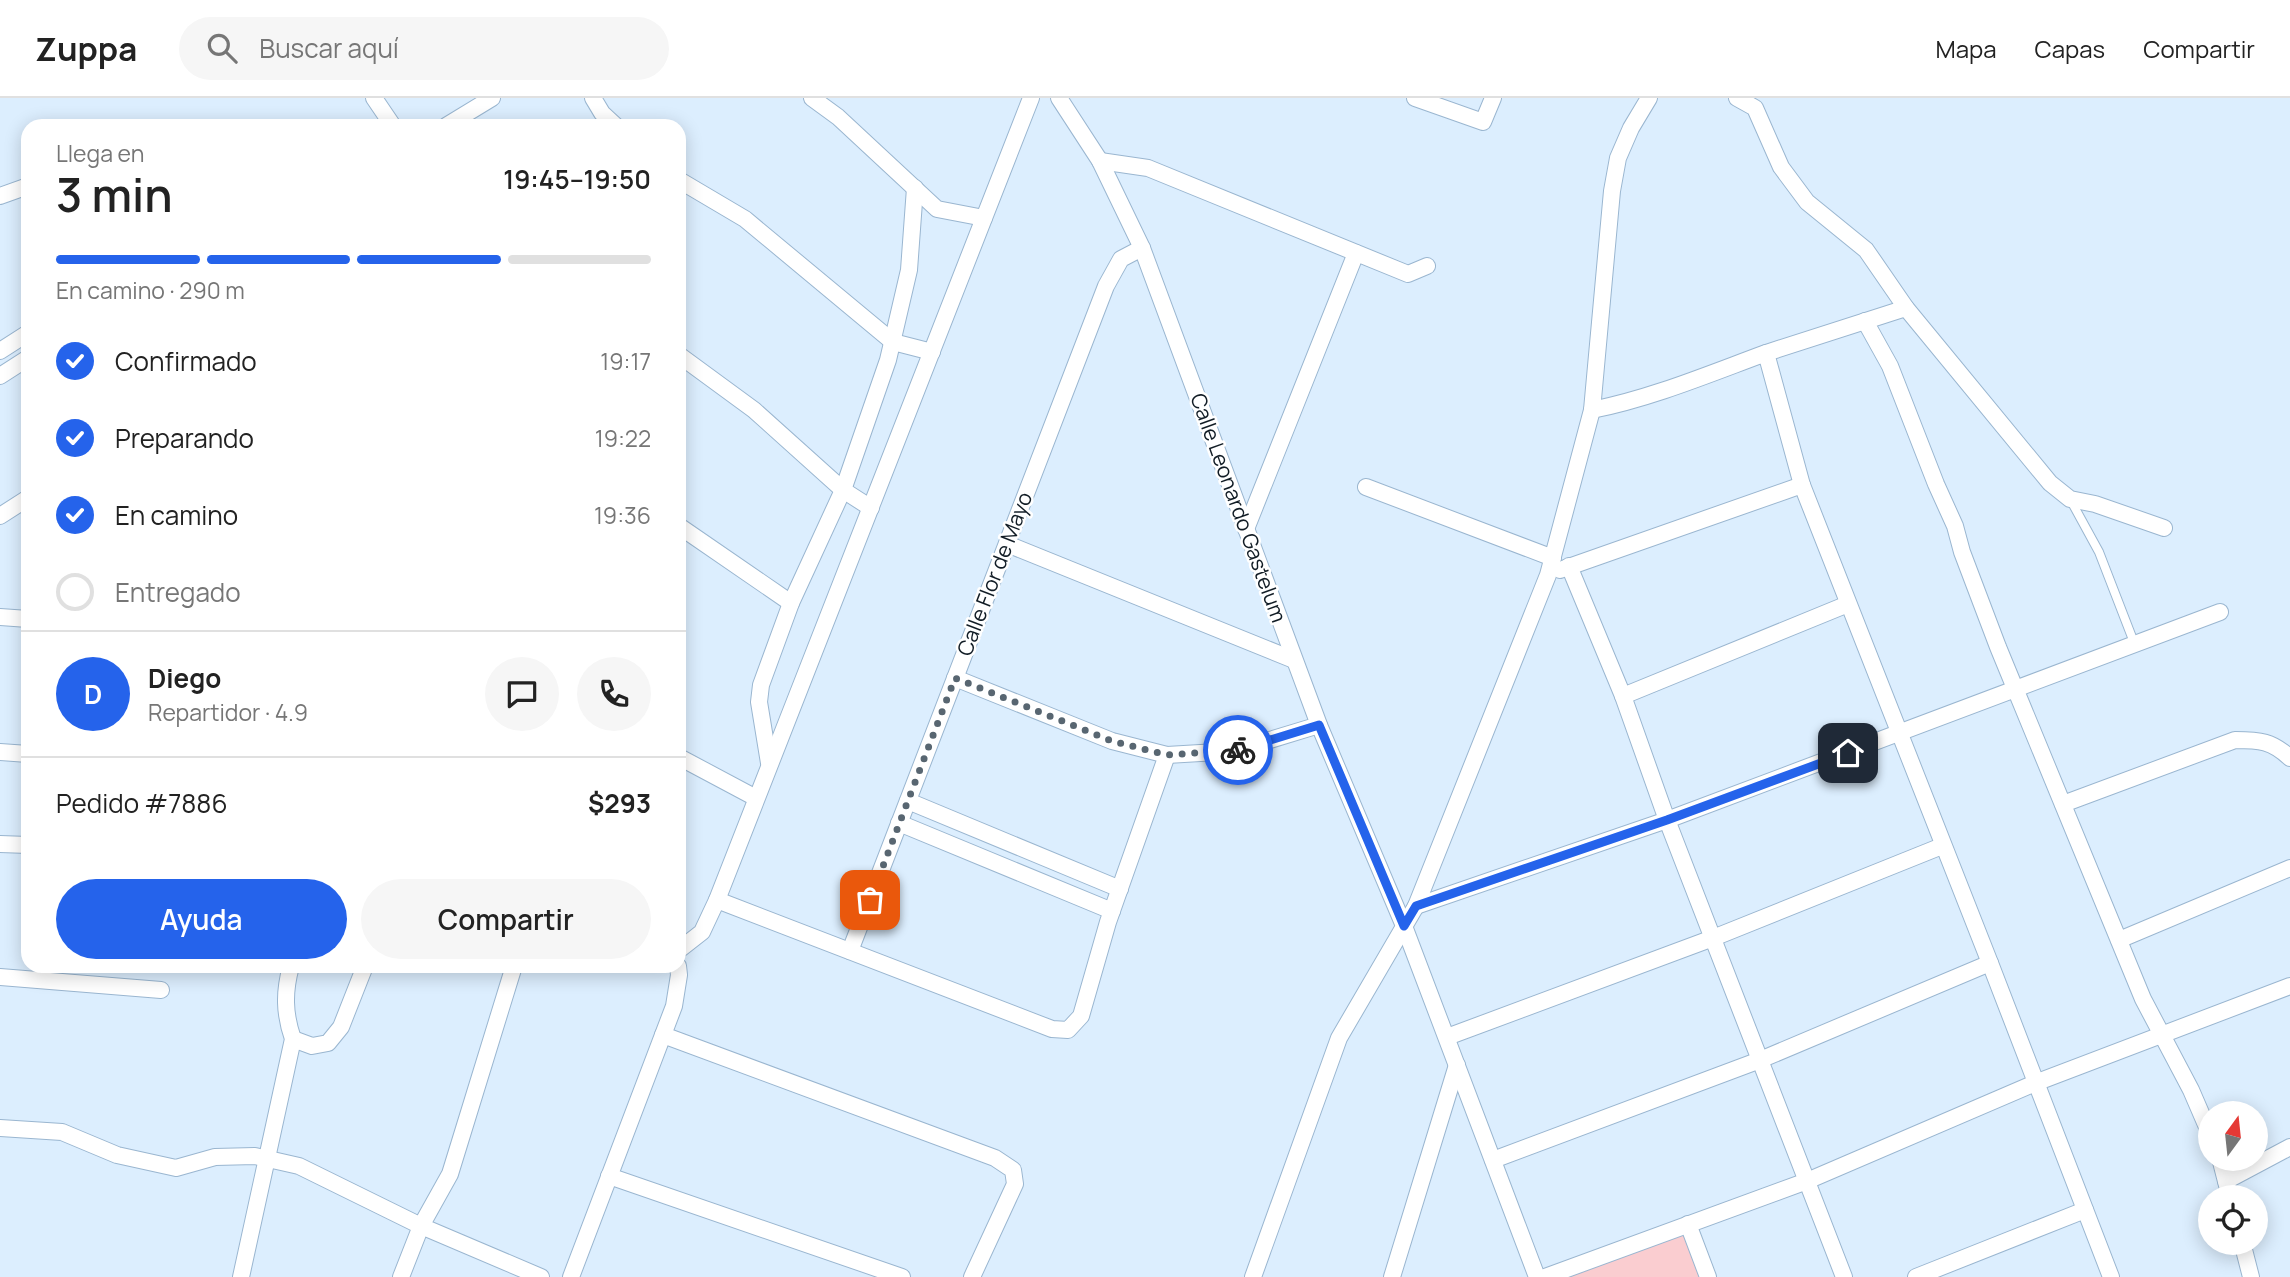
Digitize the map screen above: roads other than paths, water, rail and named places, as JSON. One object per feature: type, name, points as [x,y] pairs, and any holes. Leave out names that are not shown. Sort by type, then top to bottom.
[{"type":"street","points":[[374,98],[388,119]]},
{"type":"street","points":[[458,119],[492,98]]},
{"type":"street","points":[[593,98],[608,119]]},
{"type":"street","points":[[812,98],[838,117],[937,209],[984,218]]},
{"type":"street","points":[[686,945],[702,932],[717,900],[1031,98]]},
{"type":"street","points":[[1416,98],[1483,122],[1493,98]]},
{"type":"street","points":[[1253,1277],[1339,1038],[1416,906],[1548,575],[1592,410],[1612,191],[1618,158],[1631,128],[1649,98]]},
{"type":"street","points":[[1737,98],[1755,108],[1781,167],[1807,202],[1866,250],[1906,307],[2050,483],[2070,499],[2095,504],[2164,528]]},
{"type":"street","name":"Calle Leonardo Gastelum","points":[[1063,100],[1100,161],[1142,248],[1319,725],[1404,926],[1538,1277]]},
{"type":"street","points":[[1100,161],[1148,168],[1408,274],[1427,266]]},
{"type":"street","points":[[686,184],[745,219],[893,342],[932,352]]},
{"type":"street","points":[[0,196],[21,188]]},
{"type":"street","points":[[769,766],[759,702],[761,685],[791,603],[843,490],[888,360],[909,271],[915,188]]},
{"type":"street","name":"Calle Flor de Mayo","points":[[850,951],[1106,286],[1121,259],[1142,248]]},
{"type":"street","points":[[1246,528],[1356,253]]},
{"type":"street","points":[[1592,410],[1620,405],[1660,392],[1766,353],[1906,307]]},
{"type":"street","points":[[1865,321],[1890,366],[1955,526],[1962,552],[2016,690],[2143,999],[2198,1107]]},
{"type":"street","points":[[0,351],[21,338]]},
{"type":"street","points":[[1766,353],[1802,485],[2111,1277]]},
{"type":"street","points":[[686,360],[754,410],[843,490],[871,508]]},
{"type":"street","points":[[0,376],[21,362]]},
{"type":"street","points":[[1548,575],[1802,485]]},
{"type":"street","points":[[1366,487],[1553,558]]},
{"type":"street","points":[[0,516],[21,502]]},
{"type":"street","points":[[686,533],[791,603]]},
{"type":"street","points":[[1007,544],[1294,660]]},
{"type":"street","points":[[1569,566],[1623,696],[1667,820],[1844,1277]]},
{"type":"street","points":[[1623,696],[1848,604]]},
{"type":"street","points":[[1416,906],[1667,820],[2220,612]]},
{"type":"street","points":[[0,617],[21,618]]},
{"type":"street","points":[[955,678],[1112,741],[1167,755],[1234,751],[1319,725]]},
{"type":"street","points":[[2063,804],[2235,740],[2251,740],[2277,746],[2290,758]]},
{"type":"street","points":[[0,752],[21,754]]},
{"type":"street","points":[[717,900],[1052,1029],[1068,1030],[1081,1016],[1112,911],[1167,755]]},
{"type":"street","points":[[686,761],[756,798]]},
{"type":"street","points":[[908,800],[1120,889]]},
{"type":"street","points":[[899,823],[1112,911]]},
{"type":"street","points":[[0,844],[21,845]]},
{"type":"street","points":[[1447,1037],[1713,937],[1942,846]]},
{"type":"street","points":[[2119,940],[2290,868]]},
{"type":"street","points":[[1493,1160],[1760,1060],[1990,963]]},
{"type":"street","points":[[241,1277],[293,1038],[286,1018],[288,973]]},
{"type":"street","points":[[293,1038],[312,1046],[328,1043],[341,1027],[362,973]]},
{"type":"street","points":[[401,1277],[421,1226],[450,1174],[512,973]]},
{"type":"street","points":[[571,1277],[674,1006],[679,973]]},
{"type":"street","points":[[0,977],[160,989]]},
{"type":"street","points":[[1545,1277],[1807,1181],[2035,1083],[2290,986]]},
{"type":"street","points":[[663,1035],[995,1158],[1013,1170],[1015,1184],[972,1277]]},
{"type":"street","points":[[1392,1277],[1457,1065]]},
{"type":"street","points":[[0,1128],[62,1132],[117,1155],[176,1168],[215,1157],[255,1156],[299,1166],[421,1226],[541,1277]]},
{"type":"street","points":[[2234,1185],[2290,1147]]},
{"type":"street","points":[[609,1176],[902,1277]]},
{"type":"street","points":[[1916,1277],[2085,1210]]},
{"type":"street","points":[[1688,1224],[1708,1277]]},
{"type":"street","points":[[2245,1255],[2251,1277]]},
{"type":"lane","points":[[2070,499],[2099,552],[2134,645]]}]
